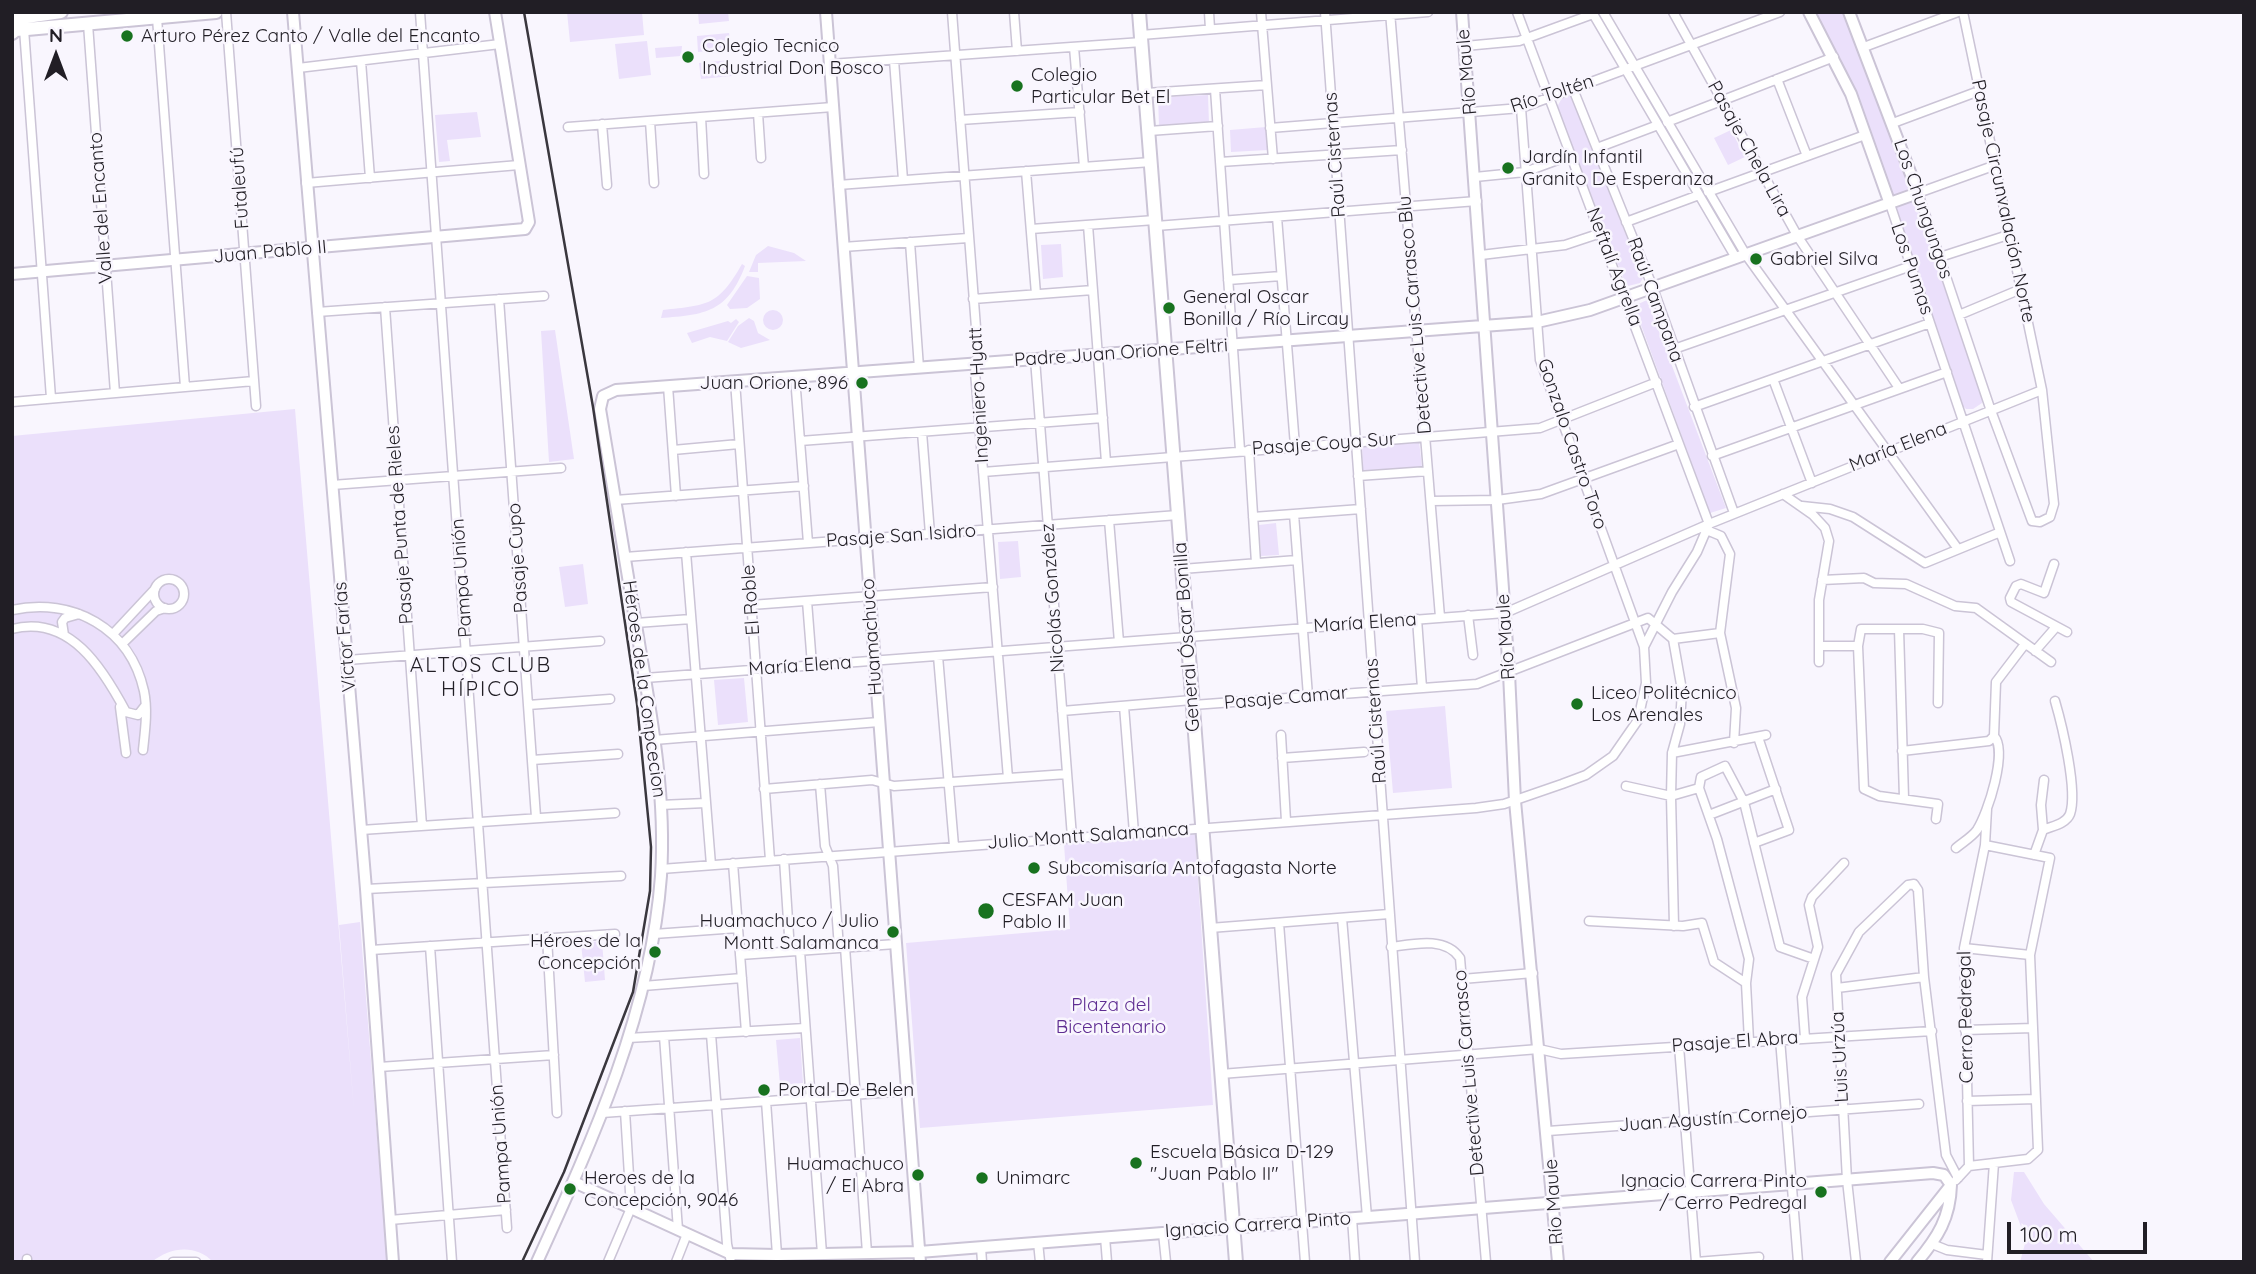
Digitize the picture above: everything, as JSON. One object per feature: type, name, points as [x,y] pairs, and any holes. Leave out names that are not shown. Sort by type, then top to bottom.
[{"type":"main road","points":[[12,19],[61,12]]},
{"type":"main road","points":[[18,31],[216,12]]},
{"type":"main road","name":"General Óscar Bonilla","points":[[1139,12],[1236,1262]]},
{"type":"street","name":"Futaleufú","points":[[226,12],[256,406]]},
{"type":"street","name":"Víctor Farías","points":[[293,12],[371,950],[393,1262]]},
{"type":"street","name":"Pampa Unión","points":[[420,12],[443,303],[507,1228]]},
{"type":"street","points":[[306,183],[519,164],[495,12]]},
{"type":"street","name":"Huamachuco","points":[[826,12],[919,1257]]},
{"type":"street","name":"Ingeniero Hyatt","points":[[952,12],[980,427],[1008,778]]},
{"type":"street","points":[[1014,12],[1017,51]]},
{"type":"street","points":[[1209,12],[1210,29]]},
{"type":"street","points":[[1261,12],[1273,159]]},
{"type":"street","points":[[830,64],[1074,47],[1325,16],[1428,12]]},
{"type":"street","name":"Río Maule","points":[[1462,12],[1493,434],[1515,801],[1548,1131],[1558,1262]]},
{"type":"street","name":"Neftalí Agrella","points":[[1517,12],[1626,297],[1709,527],[1721,536],[1730,554],[1720,634],[1735,708],[1734,743]]},
{"type":"street","points":[[1603,12],[1658,125],[1699,195],[1741,257],[1958,549]]},
{"type":"street","name":"Pasaje Chela Lira","points":[[1673,12],[1798,237],[1899,388]]},
{"type":"street","name":"Río Toltén","points":[[1270,128],[1521,108],[1780,12]]},
{"type":"street","name":"Los Pumas","points":[[1809,12],[1834,57],[1865,135],[1964,420],[1998,533],[2010,561]]},
{"type":"street","name":"Los Chungungos","points":[[1849,12],[1918,193],[1990,408]]},
{"type":"street","points":[[1864,47],[1960,12]]},
{"type":"street","name":"Pasaje Circunvalación Norte","points":[[1960,12],[2042,390],[2054,504],[2050,517],[2040,522],[2032,521],[1990,408]]},
{"type":"street","points":[[1465,46],[1527,39],[1593,13],[1667,122],[1708,191],[1741,257]]},
{"type":"street","name":"Detective Luis Carrasco Blu","points":[[1391,14],[1440,617]]},
{"type":"street","name":"Raúl Cisternas","points":[[1325,16],[1415,1262]]},
{"type":"street","points":[[157,18],[185,387]]},
{"type":"street","name":"Valle del Encanto","points":[[88,24],[115,393]]},
{"type":"street","points":[[18,31],[42,271],[51,398]]},
{"type":"street","points":[[298,68],[499,44]]},
{"type":"street","points":[[1074,47],[1084,167]]},
{"type":"street","points":[[1667,122],[1834,57]]},
{"type":"street","points":[[894,60],[903,180]]},
{"type":"street","points":[[361,61],[370,178]]},
{"type":"street","points":[[1777,79],[1807,156]]},
{"type":"street","points":[[1146,93],[1267,85]]},
{"type":"street","points":[[1215,89],[1233,344],[1256,563]]},
{"type":"street","name":"Raúl Campana","points":[[1573,89],[1653,288],[1734,513]]},
{"type":"street","points":[[1893,123],[1979,91]]},
{"type":"street","points":[[568,127],[832,107]]},
{"type":"street","name":"Gonzalo Castro Toro","points":[[1521,108],[1537,321],[1545,377],[1644,647]]},
{"type":"street","points":[[960,120],[1080,112]]},
{"type":"street","points":[[758,113],[761,158]]},
{"type":"street","points":[[701,117],[704,174]]},
{"type":"street","points":[[650,121],[654,183]]},
{"type":"street","points":[[602,124],[607,185]]},
{"type":"street","points":[[1597,148],[1658,125]]},
{"type":"street","points":[[1149,131],[1218,126]]},
{"type":"street","points":[[1708,191],[1865,135]]},
{"type":"street","points":[[1220,162],[1402,150]]},
{"type":"street","points":[[1475,177],[1525,172],[1571,155]]},
{"type":"street","points":[[838,185],[1151,162]]},
{"type":"street","name":"Juan Pablo II","points":[[12,274],[527,228],[529,222],[519,164]]},
{"type":"street","name":"Padre Juan Orione Feltri","points":[[603,396],[616,390],[1537,321],[1590,310],[1993,166]]},
{"type":"street","points":[[1026,171],[1036,294]]},
{"type":"street","points":[[1626,222],[1699,195]]},
{"type":"street","points":[[1031,229],[1224,221],[1477,201]]},
{"type":"street","points":[[1276,217],[1296,446]]},
{"type":"street","points":[[1088,225],[1107,462]]},
{"type":"street","points":[[1480,255],[1565,245],[1601,233]]},
{"type":"street","points":[[1940,257],[2008,235]]},
{"type":"street","points":[[842,247],[968,238]]},
{"type":"street","points":[[910,242],[919,368]]},
{"type":"street","points":[[1674,349],[1833,290],[1911,266]]},
{"type":"street","points":[[1228,280],[1281,276]]},
{"type":"street","points":[[1959,315],[2021,289]]},
{"type":"street","points":[[973,299],[1093,290]]},
{"type":"street","points":[[317,312],[544,296]]},
{"type":"street","name":"Pasaje Cupo","points":[[499,299],[536,817]]},
{"type":"street","name":"Pasaje Punta de Rieles","points":[[385,307],[422,826]]},
{"type":"street","points":[[1694,407],[1930,323]]},
{"type":"street","name":"Nicolás González","points":[[1035,359],[1072,837]]},
{"type":"street","points":[[1712,456],[1947,372]]},
{"type":"street","points":[[795,377],[808,543]]},
{"type":"street","points":[[1773,379],[1812,483]]},
{"type":"street","points":[[12,402],[254,380]]},
{"type":"street","name":"El Roble","points":[[735,382],[770,860]]},
{"type":"street","name":"Pasaje Coya Sur","points":[[984,472],[1356,441],[1493,434],[1540,428],[1657,382]]},
{"type":"street","points":[[668,386],[676,496]]},
{"type":"street","name":"María Elena","points":[[645,678],[1504,612],[1709,527],[1734,513],[1990,408],[2042,390]]},
{"type":"street","name":"Héroes de la Conpcecion","points":[[573,1182],[602,1113],[643,986],[654,934],[661,869],[660,806],[654,740],[600,409],[603,396]]},
{"type":"street","points":[[800,441],[1103,418]]},
{"type":"street","points":[[922,432],[930,534]]},
{"type":"street","points":[[673,450],[740,444]]},
{"type":"street","points":[[1431,501],[1497,500],[1541,494],[1679,444]]},
{"type":"street","points":[[332,485],[561,468]]},
{"type":"street","points":[[1358,476],[1428,471]]},
{"type":"street","points":[[615,500],[804,486]]},
{"type":"street","points":[[1783,494],[1802,506],[1825,528],[1829,541],[1818,619],[1819,662]]},
{"type":"street","points":[[1802,506],[1830,509],[1853,517],[1925,563],[1998,533]]},
{"type":"street","points":[[1253,517],[1361,509]]},
{"type":"street","points":[[1294,514],[1308,696]]},
{"type":"street","name":"Pasaje San Isidro","points":[[625,556],[1178,515]]},
{"type":"street","points":[[1109,520],[1119,642]]},
{"type":"street","points":[[1644,647],[1709,527]]},
{"type":"street","points":[[686,552],[711,865]]},
{"type":"street","points":[[1182,569],[1297,560]]},
{"type":"street","points":[[2054,564],[2044,593],[2021,584],[2016,586],[2010,598],[2011,602],[2067,632]]},
{"type":"street","points":[[1822,580],[1851,578],[1874,583],[1906,584],[1955,606],[1985,613],[2051,662]]},
{"type":"street","points":[[113,634],[160,582],[169,579],[182,586],[182,601],[175,608],[156,611],[122,643]]},
{"type":"street","points":[[751,605],[993,587]]},
{"type":"street","points":[[155,590],[155,599],[165,608]]},
{"type":"street","points":[[807,601],[812,665]]},
{"type":"street","points":[[12,610],[47,606],[79,614],[100,622],[122,643],[134,660],[145,704],[143,750]]},
{"type":"street","points":[[64,635],[62,622],[65,618],[79,614]]},
{"type":"street","points":[[1468,615],[1473,655]]},
{"type":"street","name":"Pasaje Camar","points":[[1062,710],[1477,684],[1635,622],[1648,618],[1658,624]]},
{"type":"street","points":[[636,623],[691,619]]},
{"type":"street","points":[[1417,619],[1422,688]]},
{"type":"street","points":[[1658,624],[1674,639],[1682,705],[1672,753],[1674,926]]},
{"type":"street","points":[[12,629],[36,626],[64,635],[96,661],[126,712],[132,715],[142,713],[145,704]]},
{"type":"street","points":[[2035,651],[2056,627]]},
{"type":"street","points":[[1899,628],[1904,799]]},
{"type":"street","points":[[1936,819],[1938,804],[1879,796],[1864,789],[1858,646],[1861,629],[1923,628],[1939,634],[1938,703]]},
{"type":"street","points":[[1674,639],[1720,634]]},
{"type":"street","points":[[347,660],[600,641]]},
{"type":"street","points":[[1956,848],[1976,831],[1987,809],[2002,754],[2000,743],[1994,736],[1996,682],[2025,645]]},
{"type":"street","points":[[1819,646],[1858,646]]},
{"type":"street","name":"Julio Montt Salamanca","points":[[661,869],[1476,808],[1515,801],[1586,775],[1613,756],[1638,720],[1645,701],[1644,647]]},
{"type":"street","points":[[938,656],[954,846]]},
{"type":"street","points":[[113,688],[121,709],[126,753]]},
{"type":"street","points":[[528,705],[610,699]]},
{"type":"street","points":[[2043,830],[2063,822],[2070,814],[2070,777],[2055,701]]},
{"type":"street","points":[[1124,706],[1134,833]]},
{"type":"street","points":[[654,740],[879,722]]},
{"type":"street","points":[[1281,735],[1286,821]]},
{"type":"street","points":[[1672,753],[1762,736],[1789,830],[1755,843]]},
{"type":"street","points":[[1902,751],[1989,741],[1994,736]]},
{"type":"street","points":[[1282,758],[1364,752]]},
{"type":"street","points":[[532,760],[618,754]]},
{"type":"street","points":[[1749,1041],[1745,982],[1749,960],[1699,788],[1701,777],[1725,766],[1744,802],[1780,947],[1814,959]]},
{"type":"street","points":[[764,789],[872,780],[894,786],[1067,774]]},
{"type":"street","points":[[2034,855],[2043,830],[2041,804],[2044,780]]},
{"type":"street","points":[[820,784],[825,846],[833,866],[842,948],[867,1253]]},
{"type":"street","points":[[1626,786],[1671,796],[1699,788]]},
{"type":"street","points":[[1709,815],[1776,789]]},
{"type":"street","points":[[660,806],[706,803]]},
{"type":"street","name":"Cerro Pedregal","points":[[1969,1166],[1964,948],[1985,845],[1987,809]]},
{"type":"street","points":[[361,830],[615,814]]},
{"type":"street","points":[[1890,1262],[1969,1166],[2028,1160],[2038,1150],[2030,954],[2050,858],[1985,845]]},
{"type":"street","points":[[784,859],[805,1028],[817,1257]]},
{"type":"street","points":[[733,863],[746,1032]]},
{"type":"street","points":[[1805,1038],[1802,997],[1818,947],[1809,905],[1812,897],[1844,863]]},
{"type":"street","points":[[366,889],[621,876]]},
{"type":"street","name":"Luis Urzúa","points":[[1856,1262],[1847,1180],[1838,966],[1859,932],[1903,888],[1914,884],[1918,890],[1924,977]]},
{"type":"street","points":[[1210,928],[1389,914]]},
{"type":"street","points":[[1342,918],[1367,1217]]},
{"type":"street","points":[[1589,921],[1674,926],[1702,923],[1714,962],[1745,982]]},
{"type":"street","points":[[1279,923],[1305,1262]]},
{"type":"street","points":[[654,934],[738,928]]},
{"type":"street","points":[[371,950],[615,934]]},
{"type":"street","points":[[547,937],[557,1114]]},
{"type":"street","name":"Detective Luis Carrasco","points":[[1391,947],[1426,942],[1455,950],[1460,958],[1486,1262]]},
{"type":"street","points":[[740,955],[896,944]]},
{"type":"street","points":[[430,946],[453,1262]]},
{"type":"street","points":[[1964,948],[2030,954]]},
{"type":"street","points":[[1462,979],[1533,973]]},
{"type":"street","points":[[1837,988],[1924,977],[1946,1155],[1955,1182],[1947,1217],[1932,1244],[1917,1262]]},
{"type":"street","points":[[643,986],[742,978]]},
{"type":"street","points":[[628,1038],[805,1028]]},
{"type":"street","points":[[1965,1030],[2033,1028]]},
{"type":"street","name":"Pasaje El Abra","points":[[1221,1074],[1539,1049],[1561,1054],[1932,1031]]},
{"type":"street","points":[[710,1034],[727,1244],[731,1258]]},
{"type":"street","points":[[664,1036],[683,1232],[676,1262]]},
{"type":"street","points":[[1780,1039],[1798,1262]]},
{"type":"street","points":[[1679,1046],[1696,1262],[1759,1257]]},
{"type":"street","points":[[379,1067],[554,1055]]},
{"type":"street","points":[[602,1113],[907,1091]]},
{"type":"street","points":[[1967,1101],[2036,1099]]},
{"type":"street","points":[[766,1101],[777,1255]]},
{"type":"street","name":"Juan Agustín Cornejo","points":[[1548,1131],[1919,1104]]},
{"type":"street","points":[[608,1262],[631,1208],[625,1111]]},
{"type":"street","points":[[1932,1244],[1947,1251],[1987,1258],[1994,1163]]},
{"type":"street","name":"Ignacio Carrera Pinto","points":[[573,1182],[683,1232],[731,1258],[777,1255],[817,1257],[867,1253],[919,1257],[981,1247],[1038,1242],[1933,1173],[1944,1175],[1955,1182]]},
{"type":"street","points":[[537,1262],[573,1182]]},
{"type":"street","points":[[390,1220],[506,1210]]},
{"type":"street","points":[[1352,1218],[1355,1262]]},
{"type":"street","points":[[1163,1233],[1166,1262]]},
{"type":"street","points":[[1105,1237],[1107,1262]]},
{"type":"street","points":[[1038,1242],[1040,1262]]},
{"type":"street","points":[[981,1247],[982,1262]]},
{"type":"street","points":[[173,1262],[196,1262]]},
{"type":"green space","points":[[567,12],[642,12],[644,35],[570,42]]},
{"type":"green space","points":[[698,12],[728,12],[729,21],[699,24]]},
{"type":"green space","points":[[1814,12],[1845,12],[1896,146],[1982,398],[1982,403],[1973,409],[1966,409],[1962,405],[1859,105],[1840,58]]},
{"type":"green space","points":[[729,33],[731,49],[698,52],[697,36]]},
{"type":"green space","points":[[647,41],[651,75],[619,79],[615,44]]},
{"type":"green space","points":[[682,46],[681,56],[656,58],[655,48]]},
{"type":"green space","points":[[730,60],[732,76],[701,79],[699,63]]},
{"type":"green space","points":[[1208,95],[1209,123],[1159,126],[1158,97]]},
{"type":"green space","points":[[1571,95],[1643,278],[1640,283],[1628,286],[1624,280],[1557,107],[1562,98]]},
{"type":"green space","points":[[477,112],[481,137],[447,140],[450,161],[439,162],[435,115]]},
{"type":"green space","points":[[1266,127],[1268,150],[1231,152],[1230,130]]},
{"type":"green space","points":[[1731,130],[1745,157],[1728,165],[1714,138]]},
{"type":"green space","points":[[1061,244],[1063,277],[1043,279],[1041,245]]},
{"type":"green space","points":[[768,246],[794,253],[806,261],[758,263],[758,272],[749,272],[756,255]]},
{"type":"green space","points":[[742,264],[745,266],[738,281],[723,302],[702,312],[661,318],[663,310],[691,307],[718,296]]},
{"type":"green space","points":[[747,276],[759,278],[760,299],[747,308],[730,309],[727,305]]},
{"type":"green space","points":[[1647,300],[1726,508],[1710,513],[1634,306]]},
{"type":"green space","points":[[773,310],[780,313],[783,320],[780,327],[773,330],[766,327],[763,320],[766,313]]},
{"type":"green space","points":[[749,318],[754,321],[758,333],[770,340],[741,348],[728,342],[738,326]]},
{"type":"green space","points":[[736,319],[739,322],[727,341],[710,337],[692,343],[687,333],[728,321],[731,323]]},
{"type":"green space","points":[[555,330],[574,459],[549,462],[541,331]]},
{"type":"green space","points":[[295,409],[354,1110],[339,925],[360,922],[387,1262],[213,1262],[199,1252],[183,1250],[167,1253],[152,1262],[12,1262],[12,436]]},
{"type":"green space","points":[[1419,441],[1422,467],[1363,471],[1362,445]]},
{"type":"green space","points":[[1276,523],[1279,555],[1261,556],[1259,525]]},
{"type":"green space","points":[[1018,541],[1021,577],[1000,579],[998,542]]},
{"type":"green space","points":[[583,564],[588,604],[565,607],[559,567]]},
{"type":"green space","points":[[744,678],[748,722],[718,725],[714,680]]},
{"type":"green space","points":[[1445,706],[1452,788],[1393,793],[1386,711]]},
{"type":"green space","name":"Plaza del Bicentenario","points":[[1195,834],[1213,1105],[920,1128],[906,943],[1070,929],[1064,844]]},
{"type":"green space","points":[[602,941],[605,980],[585,982],[581,943]]},
{"type":"green space","points":[[800,1038],[803,1083],[780,1085],[776,1040]]},
{"type":"green space","points":[[2014,1172],[2024,1172],[2044,1204],[2094,1262],[2020,1262],[2026,1240],[2011,1200]]},
{"type":"railway","points":[[522,1262],[564,1172],[633,992],[650,891],[651,847],[637,704],[593,407],[524,12]]},
{"type":"place","name":"Arturo Pérez Canto / Valle del Encanto","points":[[127,36]]},
{"type":"place","name":"Colegio Tecnico Industrial Don Bosco","points":[[688,57]]},
{"type":"place","name":"Colegio Particular Bet El","points":[[1017,86]]},
{"type":"place","name":"Jardín Infantil Granito De Esperanza","points":[[1508,168]]},
{"type":"place","name":"Gabriel Silva","points":[[1756,259]]},
{"type":"place","name":"General Oscar Bonilla / Río Lircay","points":[[1169,308]]},
{"type":"place","name":"Juan Orione, 896","points":[[862,383]]},
{"type":"place","name":"Liceo Politécnico Los Arenales","points":[[1577,704]]},
{"type":"place","name":"Subcomisaría Antofagasta Norte","points":[[1034,868]]},
{"type":"place","name":"CESFAM Juan Pablo II","points":[[986,911]]},
{"type":"place","name":"Huamachuco / Julio Montt Salamanca","points":[[893,932]]},
{"type":"place","name":"Héroes de la Concepción","points":[[655,952]]},
{"type":"place","name":"Portal De Belen","points":[[764,1090]]},
{"type":"place","name":"Escuela Básica D-129 \"Juan Pablo II\"","points":[[1136,1163]]},
{"type":"place","name":"Huamachuco / El Abra","points":[[918,1175]]},
{"type":"place","name":"Unimarc","points":[[982,1178]]},
{"type":"place","name":"Heroes de la Concepción, 9046","points":[[570,1189]]},
{"type":"place","name":"Ignacio Carrera Pinto / Cerro Pedregal","points":[[1821,1192]]},
{"type":"district","name":"ALTOS CLUB HÍPICO","points":[[481,678]]}]
